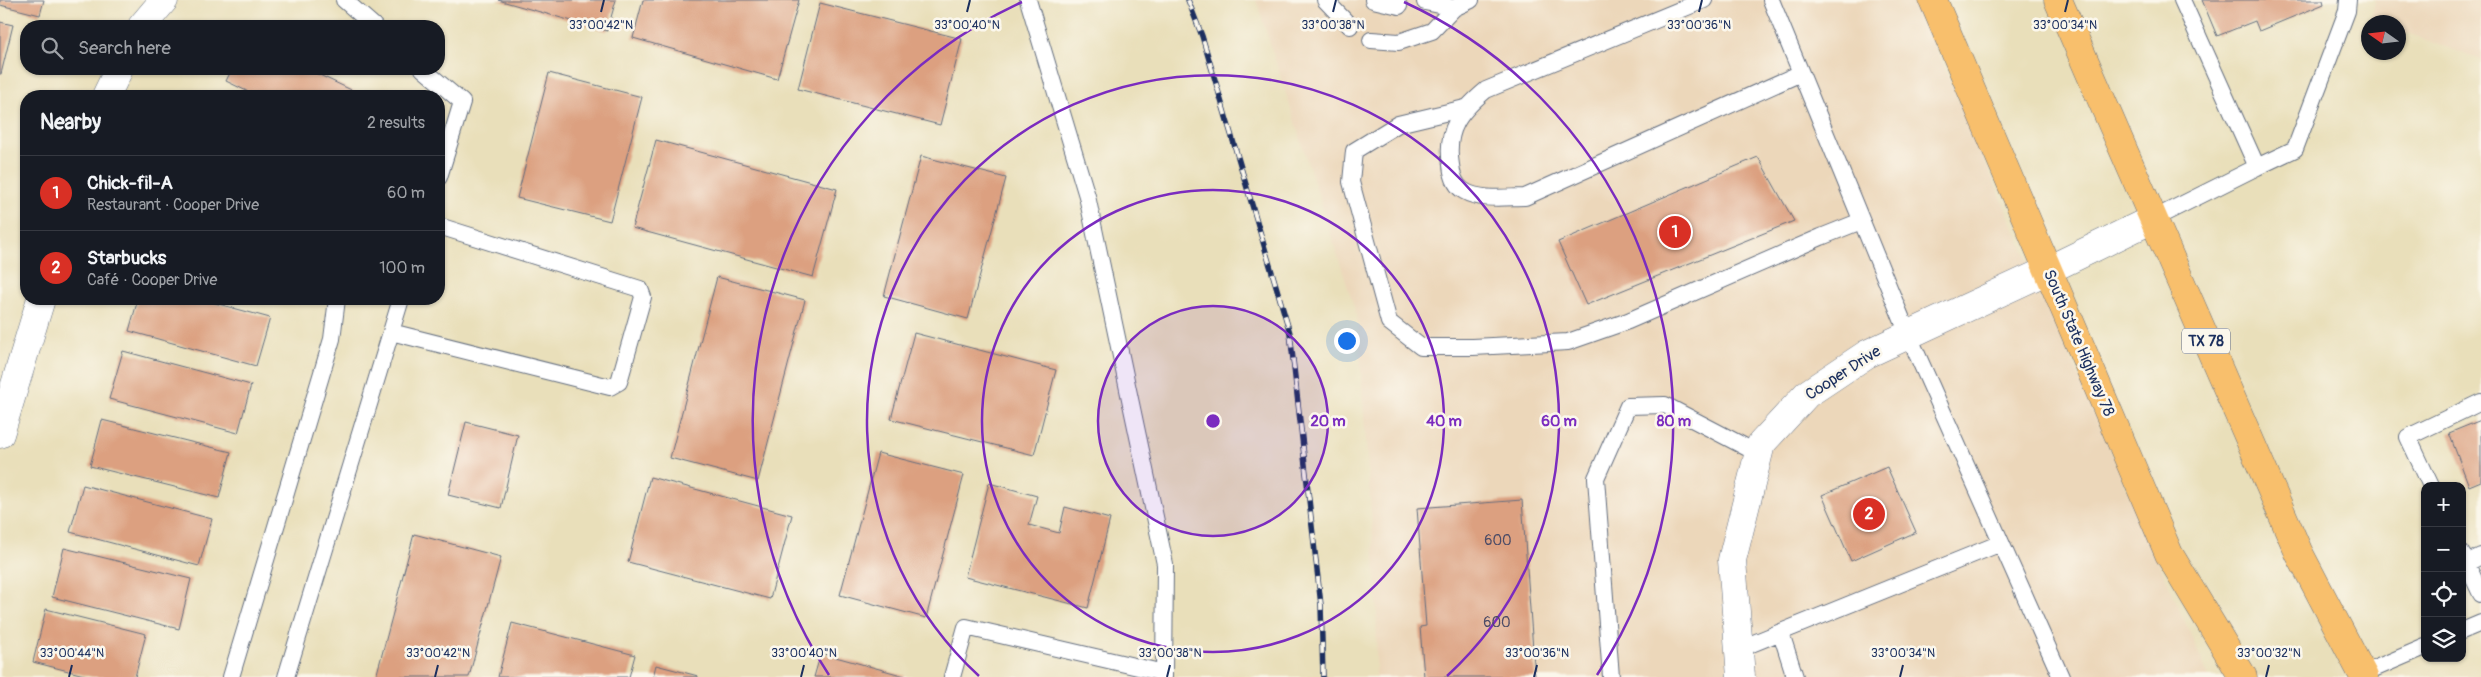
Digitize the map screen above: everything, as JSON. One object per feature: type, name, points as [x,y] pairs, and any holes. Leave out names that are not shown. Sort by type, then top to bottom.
[{"type":"main road","name":"South State Highway 78","points":[[1933,0],[2169,554],[2243,677]]},
{"type":"main road","name":"TX 78","points":[[2058,0],[2299,553],[2363,675]]},
{"type":"street","points":[[147,20],[164,0]]},
{"type":"street","points":[[109,90],[116,75]]},
{"type":"street","name":"Cooper Drive","points":[[1741,677],[1732,560],[1761,444],[1806,394],[1867,354],[2153,219]]},
{"type":"street","points":[[0,434],[38,305]]},
{"type":"lane","points":[[344,0],[367,20]]},
{"type":"lane","points":[[952,677],[966,627],[1164,675],[1165,564],[1087,196],[1028,0]]},
{"type":"lane","points":[[1325,0],[1350,26]]},
{"type":"lane","points":[[1372,0],[1399,6]]},
{"type":"lane","points":[[1371,40],[1398,42],[1432,30],[1454,8],[1471,0]]},
{"type":"lane","points":[[1704,0],[1486,90],[1465,108],[1452,129],[1449,152],[1452,178],[1464,191],[1484,197],[1525,198],[1801,73]]},
{"type":"lane","points":[[1771,0],[1908,334],[2061,677]]},
{"type":"lane","points":[[2182,0],[2257,167]]},
{"type":"lane","points":[[2153,219],[2295,148],[2347,11],[2348,0]]},
{"type":"lane","points":[[1425,2],[1454,8]]},
{"type":"lane","points":[[430,75],[462,102],[445,157]]},
{"type":"lane","points":[[1465,108],[1398,124],[1354,152],[1351,182],[1389,322],[1421,347],[1473,347],[1568,342],[1628,321],[1861,221]]},
{"type":"lane","points":[[391,332],[610,387],[619,382],[644,298],[640,290],[445,228]]},
{"type":"lane","points":[[231,677],[332,339],[336,305]]},
{"type":"lane","points":[[286,677],[399,305]]},
{"type":"lane","points":[[2429,482],[2408,437],[2481,402]]},
{"type":"lane","points":[[1610,677],[1596,478],[1628,406],[1665,405],[1758,454]]},
{"type":"lane","points":[[1739,650],[2001,543]]},
{"type":"lane","points":[[2470,558],[2481,594]]},
{"type":"lane","points":[[2466,629],[2481,623]]},
{"type":"lane","points":[[1780,633],[1795,677]]},
{"type":"lane","points":[[2363,675],[2421,649]]},
{"type":"shaded area","points":[[1256,0],[1915,0],[2209,677],[1376,677],[1377,598],[1357,316]]},
{"type":"shaded area","points":[[2376,0],[2481,0],[2481,60],[2406,33],[2406,15],[2371,15]]},
{"type":"building","points":[[0,0],[44,0],[40,15],[0,5]]},
{"type":"building","points":[[498,0],[616,0],[607,31]]},
{"type":"building","points":[[643,0],[799,0],[777,79],[633,38]]},
{"type":"building","points":[[2202,0],[2323,0],[2324,4],[2259,31],[2255,21],[2217,36]]},
{"type":"building","points":[[820,3],[962,39],[940,125],[798,89]]},
{"type":"building","points":[[0,22],[13,25],[1,74],[0,74]]},
{"type":"building","points":[[549,73],[642,97],[610,221],[517,198]]},
{"type":"building","points":[[229,75],[320,75],[351,90],[245,90],[226,81]]},
{"type":"building","points":[[656,140],[837,189],[813,277],[632,228]]},
{"type":"building","points":[[921,156],[1006,178],[968,319],[884,296]]},
{"type":"building","points":[[1758,157],[1794,221],[1586,305],[1558,242]]},
{"type":"building","points":[[717,277],[805,300],[758,481],[670,458]]},
{"type":"building","points":[[136,305],[222,305],[270,318],[256,366],[129,331]]},
{"type":"building","points":[[914,333],[1056,370],[1034,455],[891,419]]},
{"type":"building","points":[[123,351],[251,385],[238,433],[109,399]]},
{"type":"building","points":[[102,420],[231,452],[219,498],[90,466]]},
{"type":"building","points":[[2481,420],[2481,481],[2469,486],[2449,433]]},
{"type":"building","points":[[466,422],[518,435],[501,508],[448,495]]},
{"type":"building","points":[[878,453],[964,475],[926,618],[840,595]]},
{"type":"building","points":[[1887,467],[1916,532],[1851,561],[1822,495]]},
{"type":"building","points":[[650,477],[792,515],[770,599],[628,562]]},
{"type":"building","points":[[989,483],[1037,496],[1029,525],[1059,533],[1065,507],[1110,519],[1088,608],[965,577]]},
{"type":"building","points":[[83,485],[212,519],[199,566],[70,532]]},
{"type":"building","points":[[1522,500],[1535,677],[1424,677],[1420,627],[1426,626],[1417,508]]},
{"type":"building","points":[[414,534],[501,557],[469,677],[376,677]]},
{"type":"building","points":[[64,548],[191,579],[179,629],[52,597]]},
{"type":"building","points":[[46,609],[146,634],[135,677],[92,677],[33,662]]},
{"type":"building","points":[[512,623],[635,655],[629,677],[498,677]]},
{"type":"building","points":[[821,653],[905,676],[905,677],[814,677]]},
{"type":"building","points":[[656,665],[698,676],[698,677],[653,677]]},
{"type":"railway","points":[[1188,0],[1202,36],[1290,333],[1321,605],[1323,677]]},
{"type":"place","name":"Chick-fil-A","points":[[1675,232]]},
{"type":"place","name":"Starbucks","points":[[1869,514]]}]
